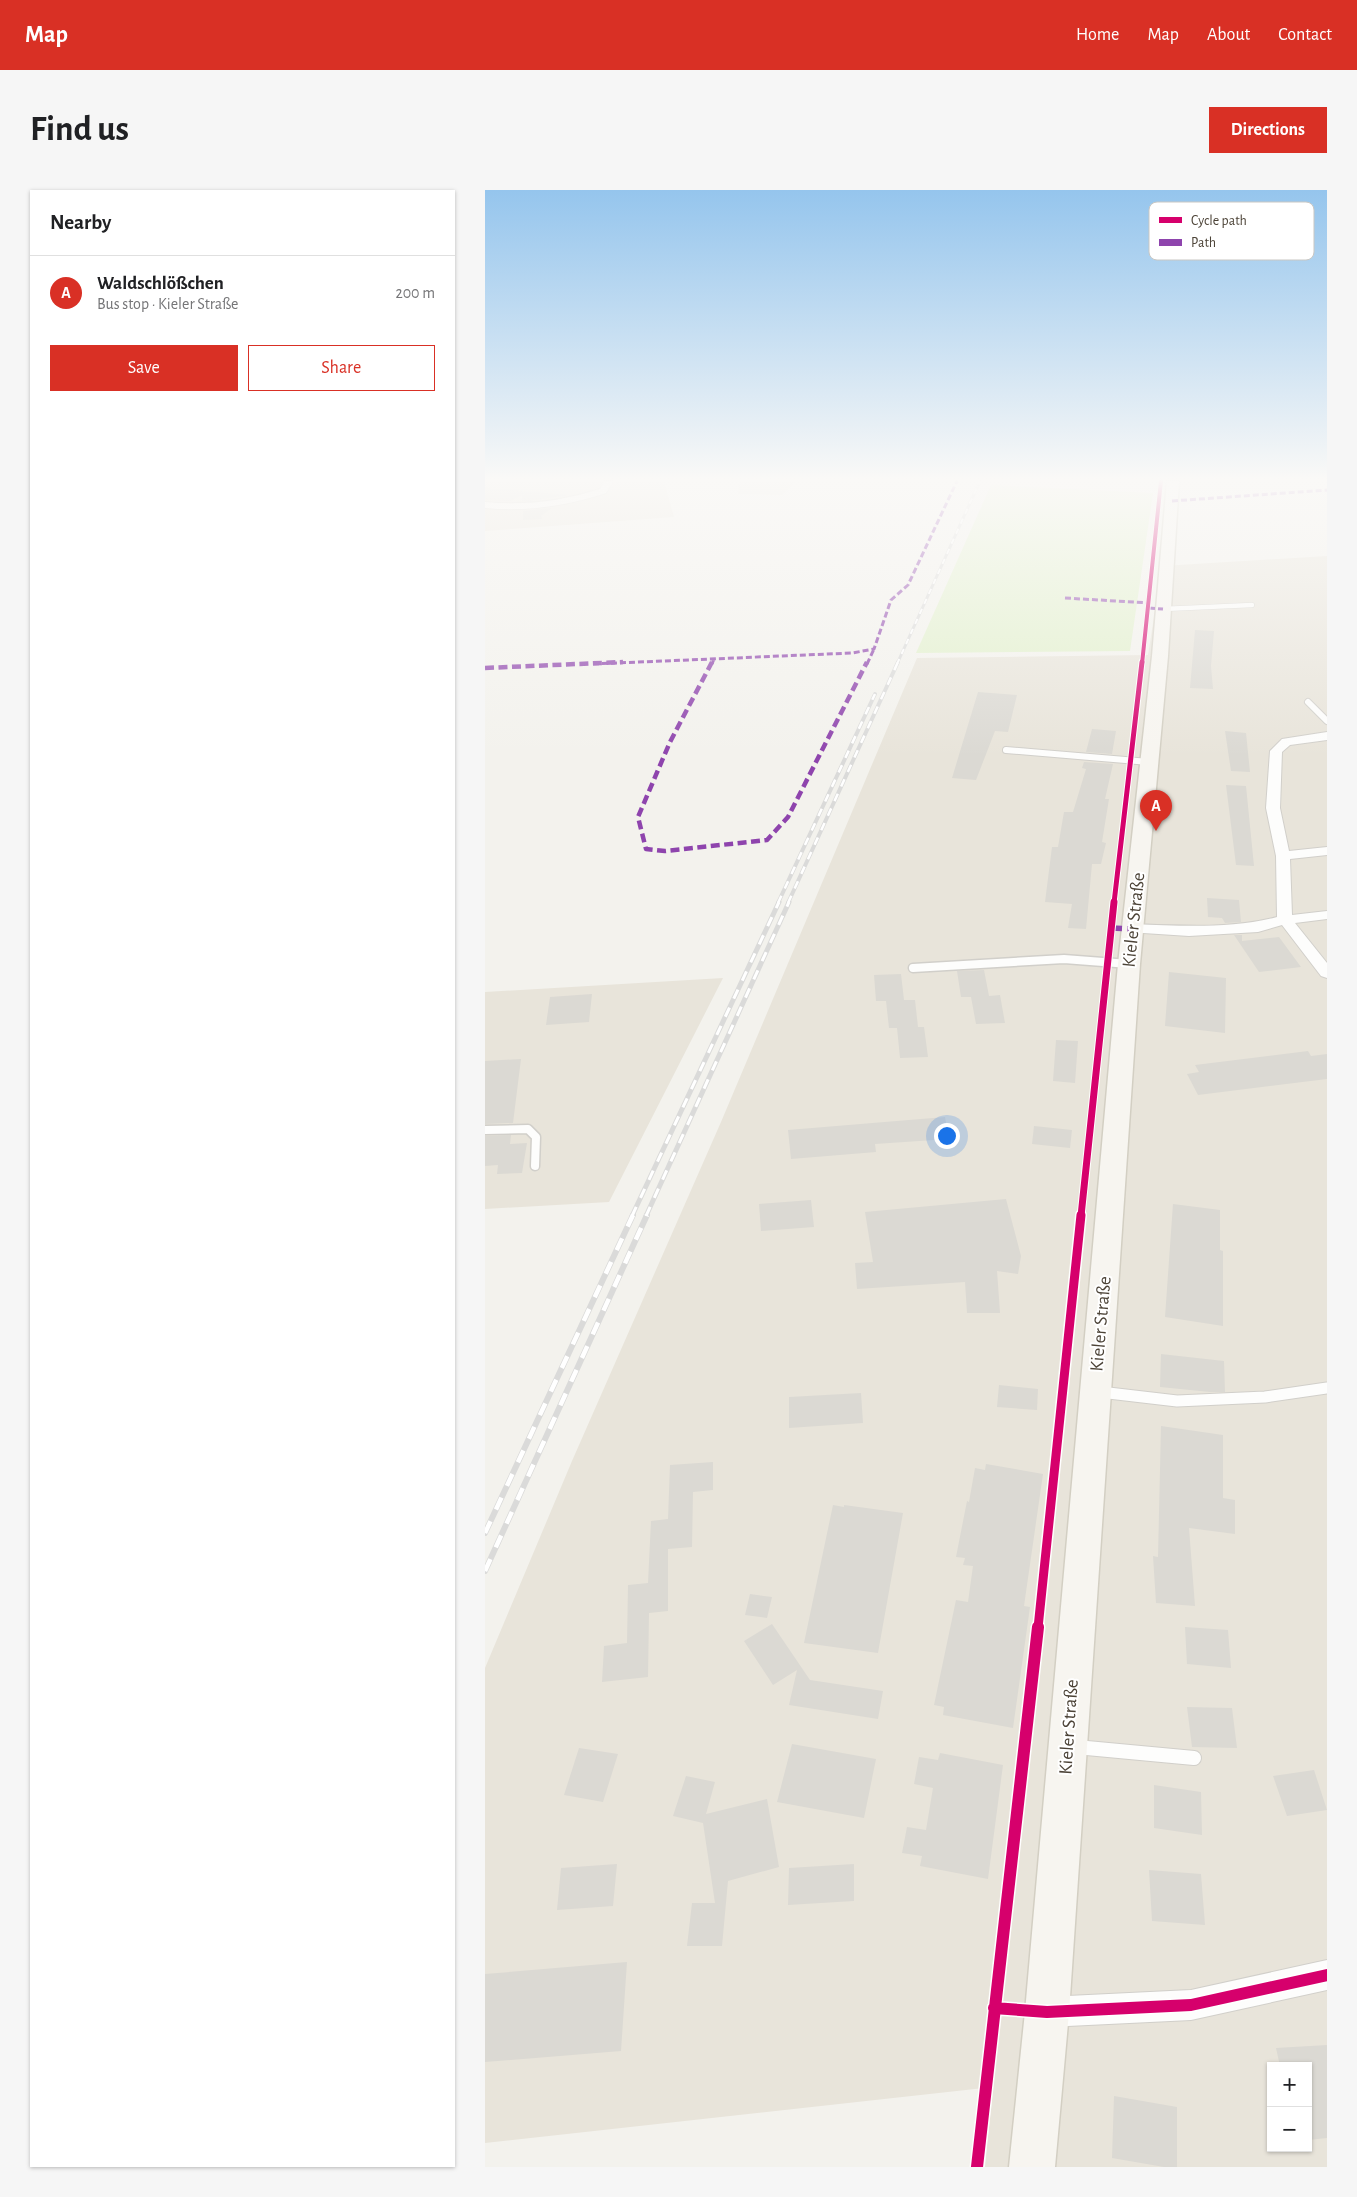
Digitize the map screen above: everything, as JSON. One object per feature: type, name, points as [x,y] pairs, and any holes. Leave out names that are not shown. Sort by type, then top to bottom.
[{"type":"main road","name":"Kieler Straße","points":[[1031,2167],[1047,2012],[1129,964],[1166,573]]},
{"type":"street","points":[[1327,736],[1286,742],[1275,752],[1273,808],[1283,856],[1285,920],[1327,972]]},
{"type":"street","points":[[1283,856],[1327,851]]},
{"type":"street","points":[[1133,929],[1189,931],[1258,927],[1285,920],[1327,915]]},
{"type":"street","points":[[1047,2012],[1191,2005],[1327,1975]]},
{"type":"lane","points":[[1163,609],[1252,605]]},
{"type":"lane","points":[[1309,702],[1327,721]]},
{"type":"lane","points":[[1006,750],[1149,762]]},
{"type":"lane","points":[[913,968],[1064,959],[1129,964]]},
{"type":"lane","points":[[485,1130],[528,1129],[536,1137],[535,1166]]},
{"type":"lane","points":[[1095,1392],[1177,1401],[1265,1397],[1327,1388]]},
{"type":"lane","points":[[1068,1746],[1194,1758]]},
{"type":"shaded area","points":[[1161,573],[1327,573],[1327,2167],[985,2167],[993,2087],[485,2143],[485,1668],[572,1461],[721,1122],[917,658],[1148,655]]},
{"type":"shaded area","points":[[723,978],[609,1202],[485,1209],[485,992]]},
{"type":"green space","points":[[952,573],[1141,573],[1130,651],[916,653]]},
{"type":"building","points":[[1195,630],[1214,631],[1211,666],[1213,689],[1190,688]]},
{"type":"building","points":[[978,692],[1017,695],[1008,732],[995,731],[976,780],[952,778]]},
{"type":"building","points":[[1092,729],[1116,731],[1112,754],[1086,752]]},
{"type":"building","points":[[1225,731],[1246,733],[1250,772],[1231,771]]},
{"type":"building","points":[[1084,762],[1113,764],[1105,799],[1109,799],[1102,842],[1106,843],[1101,864],[1092,864],[1086,929],[1068,928],[1072,904],[1045,902],[1052,847],[1058,847],[1064,812],[1073,812],[1086,769],[1082,768]]},
{"type":"building","points":[[1226,785],[1246,786],[1254,866],[1236,865]]},
{"type":"building","points":[[1207,898],[1239,900],[1241,922],[1225,923],[1222,918],[1208,917]]},
{"type":"building","points":[[1234,935],[1242,935],[1242,941],[1279,937],[1301,967],[1259,972]]},
{"type":"building","points":[[984,970],[989,996],[1000,995],[1005,1023],[976,1024],[971,997],[961,997],[957,971]]},
{"type":"building","points":[[1169,972],[1226,978],[1225,1033],[1165,1026]]},
{"type":"building","points":[[901,974],[904,1000],[915,1000],[918,1027],[924,1027],[928,1057],[900,1058],[897,1028],[889,1028],[886,1001],[876,1001],[874,975]]},
{"type":"building","points":[[592,994],[589,1022],[546,1025],[550,997]]},
{"type":"building","points":[[1056,1040],[1078,1041],[1075,1083],[1053,1081]]},
{"type":"building","points":[[1308,1051],[1311,1056],[1327,1054],[1327,1079],[1198,1095],[1187,1074],[1199,1072],[1195,1065]]},
{"type":"building","points":[[521,1059],[513,1123],[485,1124],[485,1061]]},
{"type":"building","points":[[945,1117],[949,1139],[875,1144],[876,1152],[791,1159],[788,1130]]},
{"type":"building","points":[[1034,1126],[1072,1130],[1070,1148],[1032,1144]]},
{"type":"building","points":[[511,1135],[510,1144],[527,1143],[522,1173],[497,1174],[498,1165],[485,1166],[485,1136]]},
{"type":"building","points":[[1006,1199],[1021,1256],[1018,1274],[997,1271],[1000,1313],[967,1313],[965,1282],[857,1289],[855,1263],[873,1262],[865,1212]]},
{"type":"building","points":[[811,1200],[814,1227],[761,1231],[759,1204]]},
{"type":"building","points":[[1173,1204],[1220,1210],[1220,1250],[1223,1251],[1223,1326],[1165,1317]]},
{"type":"building","points":[[1161,1354],[1224,1361],[1225,1392],[1160,1387]]},
{"type":"building","points":[[999,1385],[1038,1389],[1037,1410],[997,1407]]},
{"type":"building","points":[[861,1393],[863,1423],[789,1428],[789,1397]]},
{"type":"building","points":[[1161,1426],[1223,1435],[1223,1498],[1235,1500],[1235,1534],[1189,1528],[1195,1606],[1156,1603],[1153,1556],[1158,1557]]},
{"type":"building","points":[[713,1462],[713,1490],[693,1492],[692,1547],[668,1549],[668,1611],[649,1613],[648,1677],[602,1682],[604,1646],[627,1643],[628,1585],[648,1583],[651,1521],[668,1519],[670,1465]]},
{"type":"building","points":[[986,1464],[1043,1474],[1024,1606],[1030,1607],[1013,1728],[943,1715],[944,1707],[934,1705],[956,1600],[968,1602],[973,1566],[963,1565],[965,1558],[956,1557],[975,1468],[985,1470]]},
{"type":"building","points":[[833,1505],[903,1513],[878,1653],[804,1643]]},
{"type":"building","points":[[750,1594],[772,1597],[767,1618],[745,1615]]},
{"type":"building","points":[[772,1624],[810,1680],[883,1691],[878,1719],[789,1705],[797,1670],[773,1685],[744,1641]]},
{"type":"building","points":[[1185,1627],[1228,1630],[1231,1668],[1187,1664]]},
{"type":"building","points":[[1187,1707],[1232,1708],[1237,1748],[1192,1747]]},
{"type":"building","points":[[792,1744],[876,1759],[864,1818],[777,1802]]},
{"type":"building","points":[[579,1748],[618,1754],[603,1802],[564,1795]]},
{"type":"building","points":[[940,1753],[1003,1765],[988,1879],[920,1866],[922,1856],[902,1853],[907,1827],[926,1830],[933,1788],[914,1784],[919,1757],[938,1760]]},
{"type":"building","points":[[1314,1770],[1327,1810],[1287,1816],[1273,1776]]},
{"type":"building","points":[[686,1776],[715,1782],[706,1814],[767,1799],[779,1867],[728,1881],[722,1946],[687,1946],[692,1903],[715,1903],[703,1823],[673,1816]]},
{"type":"building","points":[[1154,1785],[1201,1792],[1202,1835],[1154,1828]]},
{"type":"building","points":[[617,1864],[613,1906],[557,1910],[561,1868]]},
{"type":"building","points":[[854,1864],[854,1901],[788,1905],[789,1868]]},
{"type":"building","points":[[1149,1870],[1201,1874],[1205,1925],[1152,1921]]},
{"type":"building","points":[[627,1962],[621,2051],[485,2062],[485,1974]]},
{"type":"building","points":[[1327,2045],[1327,2138],[1312,2140],[1312,2062],[1279,2062],[1276,2048]]},
{"type":"building","points":[[1114,2096],[1177,2107],[1177,2167],[1164,2167],[1112,2158]]},
{"type":"railway","points":[[897,664],[938,573]]},
{"type":"railway","points":[[788,903],[898,662]]},
{"type":"railway","points":[[778,903],[875,694]]},
{"type":"railway","points":[[632,1216],[779,902]]},
{"type":"railway","points":[[646,1216],[789,902]]},
{"type":"railway","points":[[485,1533],[633,1215]]},
{"type":"railway","points":[[485,1571],[647,1215]]},
{"type":"marked path","points":[[485,668],[852,653],[874,649],[891,600],[908,585],[914,573]]},
{"type":"marked path","points":[[1065,598],[1150,603]]},
{"type":"marked path","points":[[1149,608],[1163,609]]},
{"type":"marked path","points":[[714,659],[670,742],[638,817],[646,849],[665,851],[767,840],[788,817],[874,649]]},
{"type":"marked path","points":[[1111,928],[1133,929]]},
{"type":"cycle path","points":[[977,2167],[1059,1438],[1107,962],[1153,573]]},
{"type":"cycle path","points":[[994,2008],[1047,2012],[1191,2005],[1327,1975]]},
{"type":"place","name":"Waldschlößchen","points":[[1156,831]]}]
